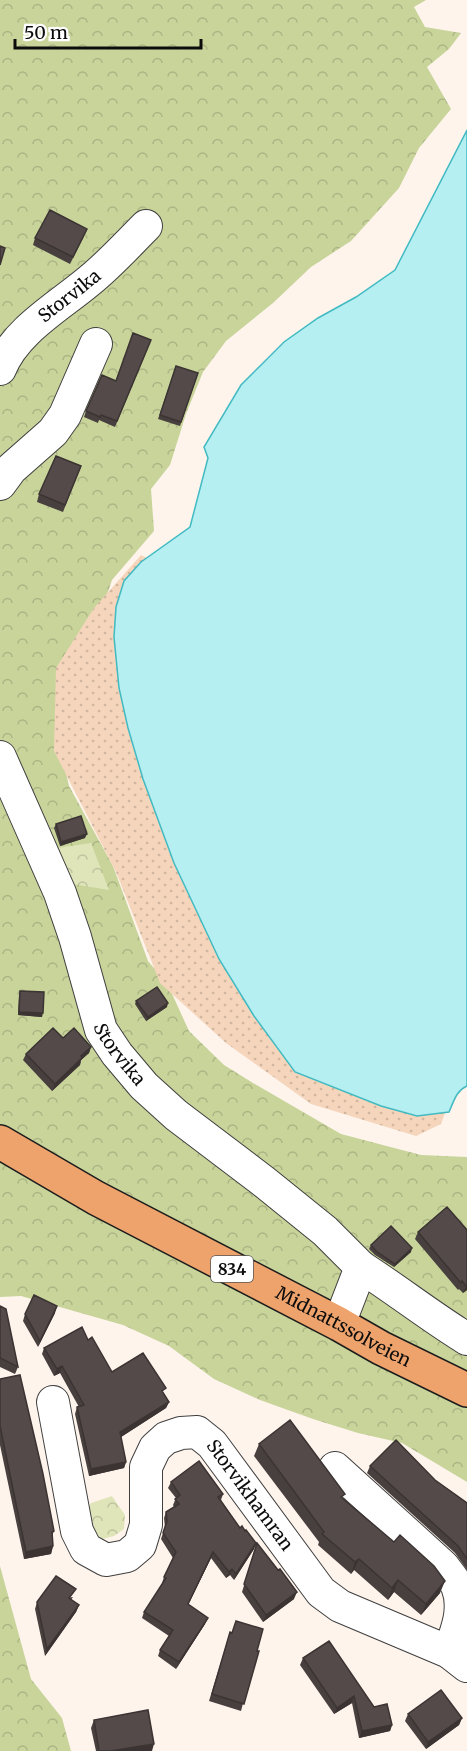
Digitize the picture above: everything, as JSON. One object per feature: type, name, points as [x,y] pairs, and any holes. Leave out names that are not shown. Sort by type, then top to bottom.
[{"type":"main road","name":"Midnattssolveien","points":[[0,1142],[96,1198],[381,1348],[467,1390]]},
{"type":"street","name":"Storvika","points":[[0,369],[18,342],[46,314],[90,280],[146,226]]},
{"type":"street","points":[[0,484],[11,469],[53,432],[65,415],[96,344]]},
{"type":"street","name":"Storvika","points":[[0,757],[60,893],[101,1030],[117,1054],[144,1086],[176,1115],[325,1231],[361,1267],[467,1339]]},
{"type":"street","points":[[339,1324],[361,1267]]},
{"type":"street","name":"Storvikhamran","points":[[53,1402],[77,1531],[86,1549],[106,1560],[127,1556],[141,1545],[146,1525],[146,1467],[150,1457],[155,1448],[166,1438],[182,1433],[197,1432],[212,1444],[321,1592],[340,1606],[458,1659],[457,1629],[461,1607],[457,1585],[443,1566],[335,1468]]},
{"type":"green space","points":[[0,0],[426,0],[414,7],[425,27],[461,33],[449,49],[427,67],[451,109],[419,148],[399,188],[351,241],[311,267],[273,303],[226,341],[203,372],[186,414],[170,465],[151,489],[154,531],[112,580],[58,737],[69,786],[113,866],[148,961],[168,985],[189,1031],[224,1065],[341,1134],[421,1155],[467,1157],[467,1482],[402,1443],[358,1433],[260,1400],[214,1379],[169,1346],[123,1325],[21,1296],[0,1297]]},
{"type":"green space","points":[[91,843],[109,890],[72,884],[57,848]]},
{"type":"green space","points":[[112,1496],[125,1515],[124,1529],[114,1536],[103,1539],[91,1531],[87,1510],[91,1503]]},
{"type":"green space","points":[[0,1566],[31,1679],[62,1718],[71,1751],[0,1751]]},
{"type":"sand","points":[[141,555],[147,558],[458,1077],[441,1124],[416,1136],[311,1104],[226,1043],[160,983],[116,872],[54,751],[56,668],[94,608]]},
{"type":"water","points":[[467,130],[467,1086],[458,1094],[449,1112],[417,1116],[381,1106],[295,1072],[254,1016],[219,959],[174,863],[143,779],[128,728],[119,688],[114,637],[116,607],[124,581],[141,562],[190,527],[208,458],[204,447],[241,385],[284,342],[395,270]]},
{"type":"building","points":[[50,210],[87,229],[73,257],[35,238]]},
{"type":"building","points":[[0,246],[5,248],[0,265]]},
{"type":"building","points":[[133,333],[151,340],[117,421],[86,411],[102,375],[116,381]]},
{"type":"building","points":[[176,366],[198,373],[181,422],[160,415]]},
{"type":"building","points":[[56,456],[81,466],[65,505],[39,494]]},
{"type":"building","points":[[81,816],[87,834],[61,842],[56,824]]},
{"type":"building","points":[[157,987],[168,1003],[148,1017],[136,1001]]},
{"type":"building","points":[[20,991],[44,992],[43,1013],[19,1012]]},
{"type":"building","points":[[53,1028],[63,1038],[74,1028],[91,1047],[55,1084],[26,1054]]},
{"type":"building","points":[[447,1207],[467,1230],[466,1286],[418,1232]]},
{"type":"building","points":[[391,1226],[412,1248],[395,1264],[371,1245]]},
{"type":"building","points":[[34,1295],[57,1306],[40,1341],[25,1314]]},
{"type":"building","points":[[0,1306],[6,1309],[18,1367],[0,1358]]},
{"type":"building","points":[[82,1327],[88,1340],[92,1337],[112,1372],[143,1353],[166,1388],[162,1391],[169,1402],[120,1432],[126,1462],[91,1469],[77,1407],[84,1405],[62,1366],[57,1369],[44,1348]]},
{"type":"building","points":[[20,1375],[54,1531],[52,1532],[53,1546],[26,1552],[0,1426],[0,1379]]},
{"type":"building","points":[[290,1420],[345,1494],[341,1497],[394,1542],[400,1535],[434,1566],[445,1581],[426,1604],[398,1580],[392,1588],[359,1559],[355,1562],[322,1534],[324,1532],[259,1444]]},
{"type":"building","points":[[396,1440],[435,1480],[467,1503],[467,1559],[458,1546],[370,1466]]},
{"type":"building","points":[[199,1461],[223,1494],[218,1497],[240,1528],[242,1526],[256,1543],[236,1574],[232,1569],[229,1572],[213,1552],[188,1604],[208,1618],[179,1662],[160,1650],[173,1630],[144,1612],[166,1578],[164,1577],[176,1552],[163,1533],[167,1521],[166,1512],[179,1504],[175,1499],[180,1495],[171,1482]]},
{"type":"building","points":[[257,1543],[297,1592],[266,1615],[244,1584]]},
{"type":"building","points":[[56,1576],[76,1589],[69,1598],[79,1605],[47,1649],[37,1602]]},
{"type":"building","points":[[236,1621],[263,1629],[244,1704],[212,1694],[230,1632],[232,1633]]},
{"type":"building","points":[[329,1641],[374,1707],[387,1704],[392,1725],[362,1731],[354,1696],[337,1708],[303,1658]]},
{"type":"building","points":[[441,1690],[462,1718],[428,1742],[408,1714]]},
{"type":"building","points":[[148,1710],[154,1744],[99,1751],[94,1720]]}]
